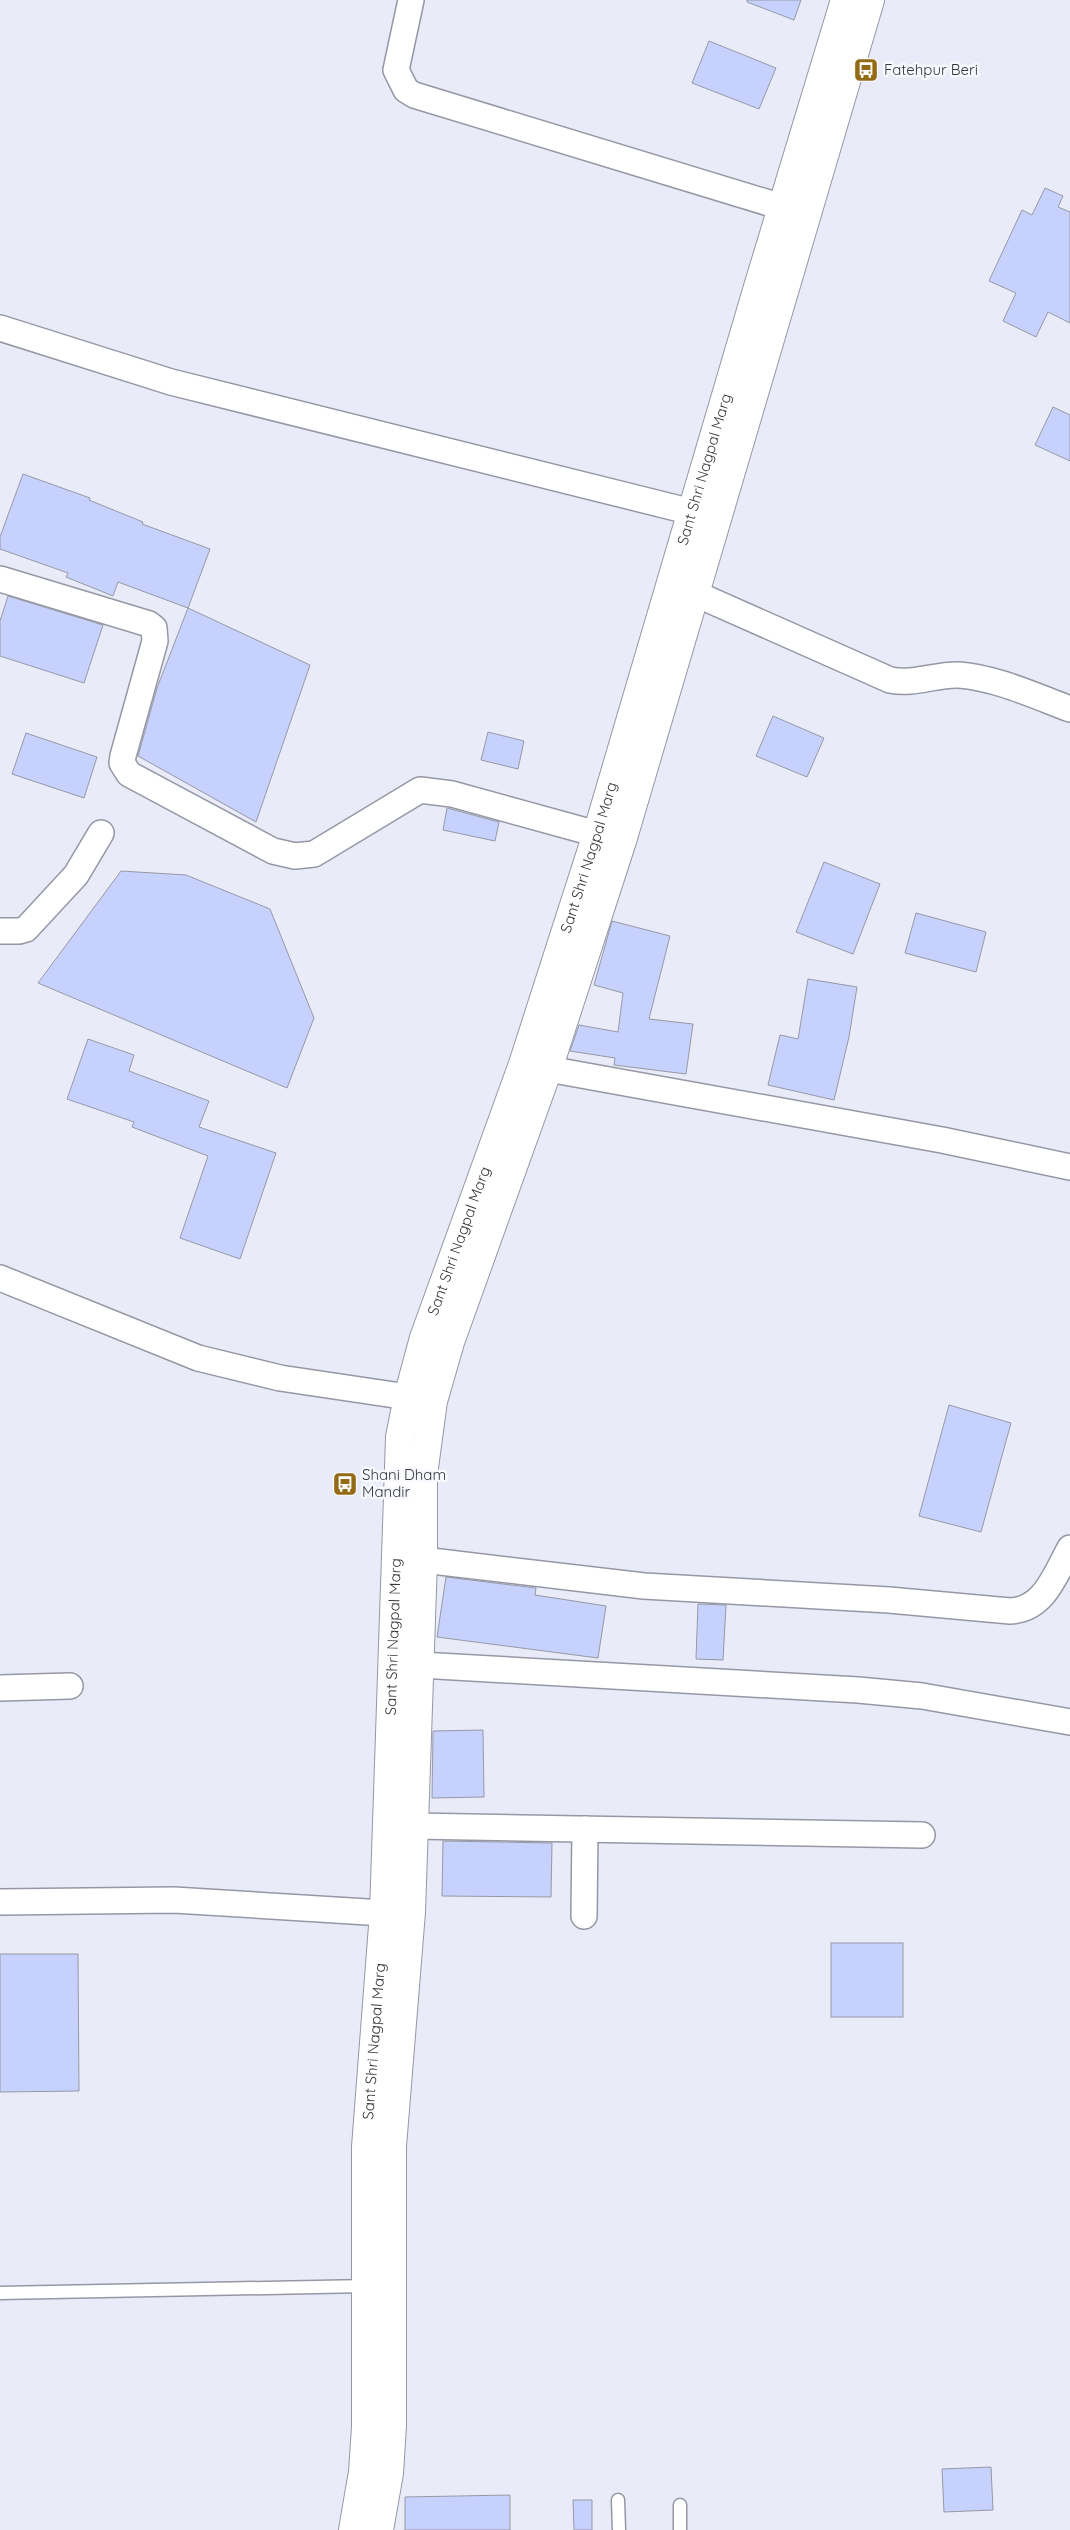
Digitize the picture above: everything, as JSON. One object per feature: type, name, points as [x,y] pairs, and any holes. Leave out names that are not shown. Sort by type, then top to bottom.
[{"type":"main road","name":"Sant Shri Nagpal Marg","points":[[379,2530],[389,2473],[392,2426],[392,2146],[411,1912],[423,1560],[424,1475],[420,1399],[424,1338],[523,1064],[597,834],[845,0]]},
{"type":"main road","name":"Sant Shri Nagpal Marg","points":[[353,2530],[364,2454],[367,2286],[366,2147],[384,1913],[397,1561],[397,1476],[400,1437],[450,1342],[548,1069],[622,841],[696,594],[784,286],[870,0]]},
{"type":"street","points":[[411,0],[396,70],[406,90],[414,95],[782,207]]},
{"type":"street","points":[[0,328],[171,382],[692,512]]},
{"type":"street","points":[[0,579],[149,624],[154,628],[155,641],[123,756],[124,769],[138,779],[273,851],[295,856],[314,854],[420,790],[452,794],[597,834]]},
{"type":"street","points":[[696,594],[890,680],[908,682],[956,675],[969,676],[987,680],[1070,709]]},
{"type":"street","points":[[0,931],[19,932],[26,929],[76,875],[101,833]]},
{"type":"street","points":[[548,1069],[942,1140],[1070,1167]]},
{"type":"street","points":[[0,1278],[198,1358],[280,1378],[420,1399]]},
{"type":"street","points":[[423,1560],[644,1586],[889,1600],[1010,1612],[1028,1609],[1043,1597],[1070,1548]]},
{"type":"street","points":[[420,1665],[858,1690],[922,1696],[1070,1722]]},
{"type":"street","points":[[0,1688],[70,1686]]},
{"type":"street","points":[[414,1826],[922,1835]]},
{"type":"street","points":[[584,1916],[585,1830]]},
{"type":"street","points":[[0,1902],[174,1900],[384,1913]]},
{"type":"lane","points":[[0,2293],[367,2286]]},
{"type":"lane","points":[[618,2500],[619,2530]]},
{"type":"lane","points":[[680,2505],[680,2530]]},
{"type":"building","points":[[747,0],[801,0],[794,20],[747,2]]},
{"type":"building","points":[[709,41],[776,68],[759,109],[692,83]]},
{"type":"building","points":[[1045,188],[1063,196],[1058,207],[1070,212],[1070,323],[1048,312],[1036,337],[1003,321],[1016,293],[989,281],[1022,210],[1032,215]]},
{"type":"building","points":[[1053,407],[1070,415],[1070,461],[1035,445]]},
{"type":"building","points":[[23,474],[90,498],[89,500],[143,522],[142,524],[210,549],[188,608],[118,582],[113,596],[66,577],[68,573],[0,549],[0,537]]},
{"type":"building","points":[[8,596],[103,625],[84,683],[0,656],[0,621]]},
{"type":"building","points":[[188,608],[310,665],[256,822],[138,756],[157,688]]},
{"type":"building","points":[[773,716],[824,738],[807,777],[756,756]]},
{"type":"building","points":[[488,732],[524,741],[518,769],[481,760]]},
{"type":"building","points":[[26,733],[97,757],[84,798],[12,774]]},
{"type":"building","points":[[447,808],[499,822],[495,841],[443,830]]},
{"type":"building","points":[[824,862],[880,884],[853,954],[796,932]]},
{"type":"building","points":[[121,871],[186,875],[270,909],[314,1018],[287,1088],[38,983]]},
{"type":"building","points":[[916,913],[986,932],[976,972],[905,953]]},
{"type":"building","points":[[612,921],[670,936],[649,1019],[693,1024],[686,1074],[614,1065],[615,1058],[570,1051],[579,1025],[618,1032],[623,993],[594,985]]},
{"type":"building","points":[[808,979],[857,987],[849,1037],[834,1100],[768,1085],[780,1035],[798,1039]]},
{"type":"building","points":[[88,1039],[134,1055],[129,1071],[209,1101],[199,1127],[276,1153],[240,1259],[180,1238],[208,1156],[132,1127],[134,1122],[67,1099]]},
{"type":"building","points":[[949,1405],[1011,1423],[981,1532],[919,1516]]},
{"type":"building","points":[[446,1577],[536,1588],[535,1595],[606,1606],[598,1658],[437,1637]]},
{"type":"building","points":[[698,1604],[726,1605],[723,1660],[696,1659]]},
{"type":"building","points":[[483,1730],[484,1797],[432,1798],[433,1731]]},
{"type":"building","points":[[443,1841],[552,1843],[551,1897],[442,1896]]},
{"type":"building","points":[[831,1943],[903,1943],[903,2017],[831,2017]]},
{"type":"building","points":[[0,1954],[78,1954],[79,2091],[0,2092]]},
{"type":"building","points":[[991,2467],[993,2510],[944,2512],[942,2469]]},
{"type":"building","points":[[510,2495],[510,2530],[405,2530],[405,2497]]},
{"type":"building","points":[[573,2500],[592,2500],[592,2530],[574,2530]]},
{"type":"place","name":"Fatehpur Beri","points":[[866,70]]},
{"type":"place","name":"Shani Dham Mandir","points":[[345,1484]]}]
